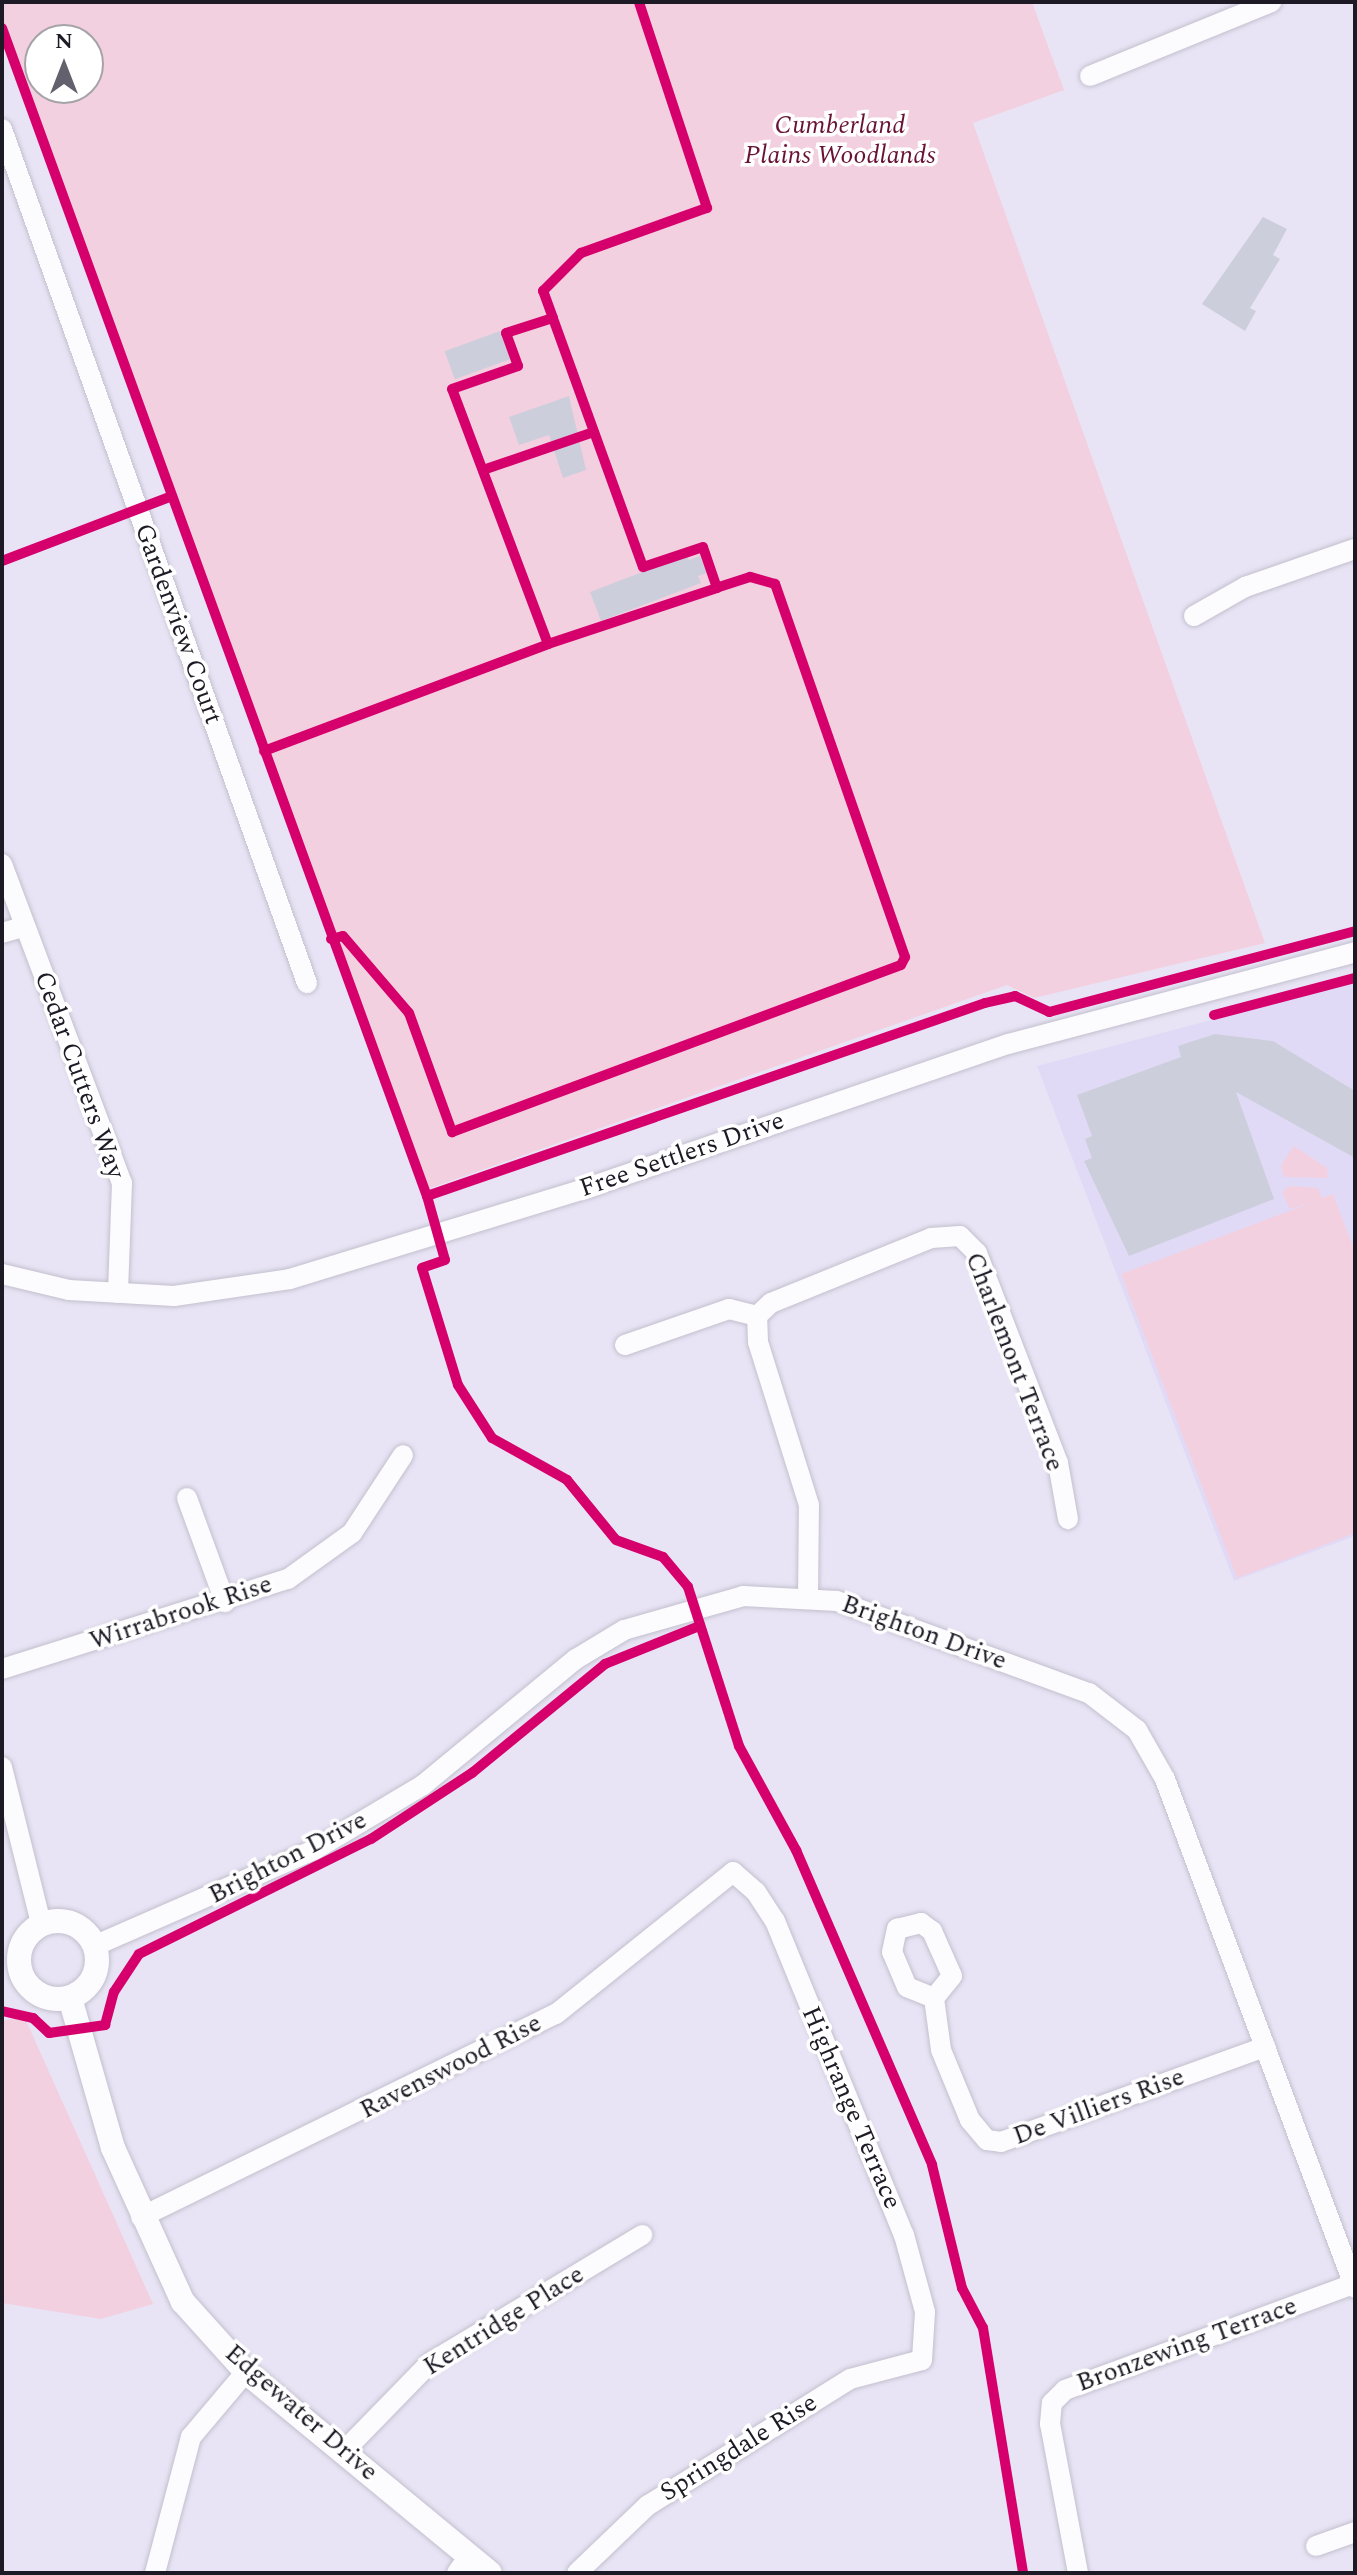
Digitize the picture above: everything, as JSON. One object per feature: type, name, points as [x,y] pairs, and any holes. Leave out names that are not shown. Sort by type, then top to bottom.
[{"type":"street","points":[[1090,76],[1271,2]]},
{"type":"street","name":"Gardenview Court","points":[[2,129],[307,983]]},
{"type":"street","points":[[1194,616],[1245,587],[1355,549]]},
{"type":"street","name":"Cedar Cutters Way","points":[[2,864],[23,927],[122,1183],[118,1293]]},
{"type":"street","points":[[2,933],[23,927]]},
{"type":"street","name":"Free Settlers Drive","points":[[2,1274],[69,1290],[118,1293],[229,1289],[333,1268],[1008,1044],[1355,952]]},
{"type":"street","name":"Charlemont Terrace","points":[[757,1316],[771,1303],[931,1238],[960,1236],[977,1253],[1058,1463],[1068,1519]]},
{"type":"street","points":[[625,1345],[729,1309],[757,1316],[758,1342],[809,1505],[808,1596]]},
{"type":"street","name":"Wirrabrook Rise","points":[[2,1669],[225,1602],[288,1579],[352,1533],[403,1455]]},
{"type":"street","points":[[187,1498],[225,1602]]},
{"type":"street","name":"Brighton Drive","points":[[94,1946],[231,1891],[396,1802],[576,1659],[624,1630],[714,1600],[808,1596],[868,1609],[1089,1693],[1137,1730],[1165,1779],[1354,2286]]},
{"type":"street","points":[[2,1767],[41,1924]]},
{"type":"street","name":"Ravenswood Rise","points":[[141,2217],[556,2014],[733,1872]]},
{"type":"street","name":"Highrange Terrace","points":[[733,1872],[756,1892],[775,1921],[904,2235],[925,2312],[922,2360]]},
{"type":"street","points":[[41,1924],[72,1924],[94,1946],[94,1977],[70,1998],[34,1992],[11,1976],[19,1950],[41,1924]]},
{"type":"street","name":"Edgewater Drive","points":[[70,1998],[113,2148],[141,2217],[183,2302],[246,2372],[343,2452],[462,2565],[490,2573]]},
{"type":"street","name":"De Villiers Rise","points":[[934,1998],[941,2050],[970,2120],[987,2140],[1001,2142],[1265,2047]]},
{"type":"street","name":"Kentridge Place","points":[[343,2452],[430,2363],[642,2235]]},
{"type":"street","name":"Bronzewing Terrace","points":[[1078,2573],[1050,2424],[1058,2397],[1354,2286]]},
{"type":"street","name":"Springdale Rise","points":[[577,2573],[648,2505],[850,2379],[922,2360]]},
{"type":"street","points":[[155,2573],[191,2437],[246,2372]]},
{"type":"street","points":[[1316,2546],[1355,2532]]},
{"type":"shaded area","points":[[1355,982],[1355,1536],[1234,1581],[1037,1066]]},
{"type":"green space","name":"Cumberland Plains Woodlands","points":[[2,2],[1032,2],[1064,90],[973,123],[1265,943],[1034,998],[1007,985],[428,1189],[24,104],[104,104],[104,24],[24,24],[24,103],[2,44]]},
{"type":"green space","points":[[1294,1146],[1327,1168],[1328,1178],[1284,1177],[1281,1165]]},
{"type":"green space","points":[[1289,1186],[1318,1188],[1322,1198],[1333,1194],[1355,1252],[1355,1533],[1237,1578],[1121,1274],[1313,1202],[1290,1209],[1282,1192]]},
{"type":"green space","points":[[24,2016],[153,2304],[101,2319],[2,2303],[2,2021]]},
{"type":"building","points":[[1263,217],[1287,229],[1273,255],[1280,259],[1250,308],[1256,311],[1245,331],[1202,304]]},
{"type":"building","points":[[500,331],[510,359],[455,379],[445,351]]},
{"type":"building","points":[[569,396],[586,470],[563,478],[549,435],[519,445],[509,417]]},
{"type":"building","points":[[687,555],[689,560],[700,556],[707,573],[698,576],[701,583],[601,621],[590,592]]},
{"type":"building","points":[[1215,1034],[1273,1041],[1355,1091],[1355,1158],[1236,1092],[1274,1199],[1129,1256],[1084,1161],[1092,1158],[1085,1139],[1092,1136],[1077,1095],[1181,1057],[1178,1046]]},
{"type":"cycle path","points":[[264,751],[548,644],[452,389],[518,366],[506,333],[553,318],[543,291],[581,253],[707,208],[639,2]]},
{"type":"cycle path","points":[[2,28],[427,1196],[445,1260],[422,1268],[458,1385],[492,1438],[567,1480],[616,1540],[663,1557],[688,1587],[739,1746],[796,1850],[932,2165],[962,2288],[983,2328],[1023,2573]]},
{"type":"cycle path","points":[[331,939],[343,936],[409,1013],[452,1132],[901,965],[905,957],[775,584],[750,577],[717,588],[703,547],[643,567],[553,318]]},
{"type":"cycle path","points":[[483,470],[594,432]]},
{"type":"cycle path","points":[[2,561],[170,497]]},
{"type":"cycle path","points":[[548,644],[717,588]]},
{"type":"cycle path","points":[[427,1196],[985,1003],[1015,996],[1049,1012],[1355,931]]},
{"type":"cycle path","points":[[1214,1015],[1355,978]]},
{"type":"cycle path","points":[[2,2011],[33,2018],[49,2033],[105,2025],[114,1992],[139,1954],[371,1839],[472,1773],[605,1664],[697,1627]]}]
